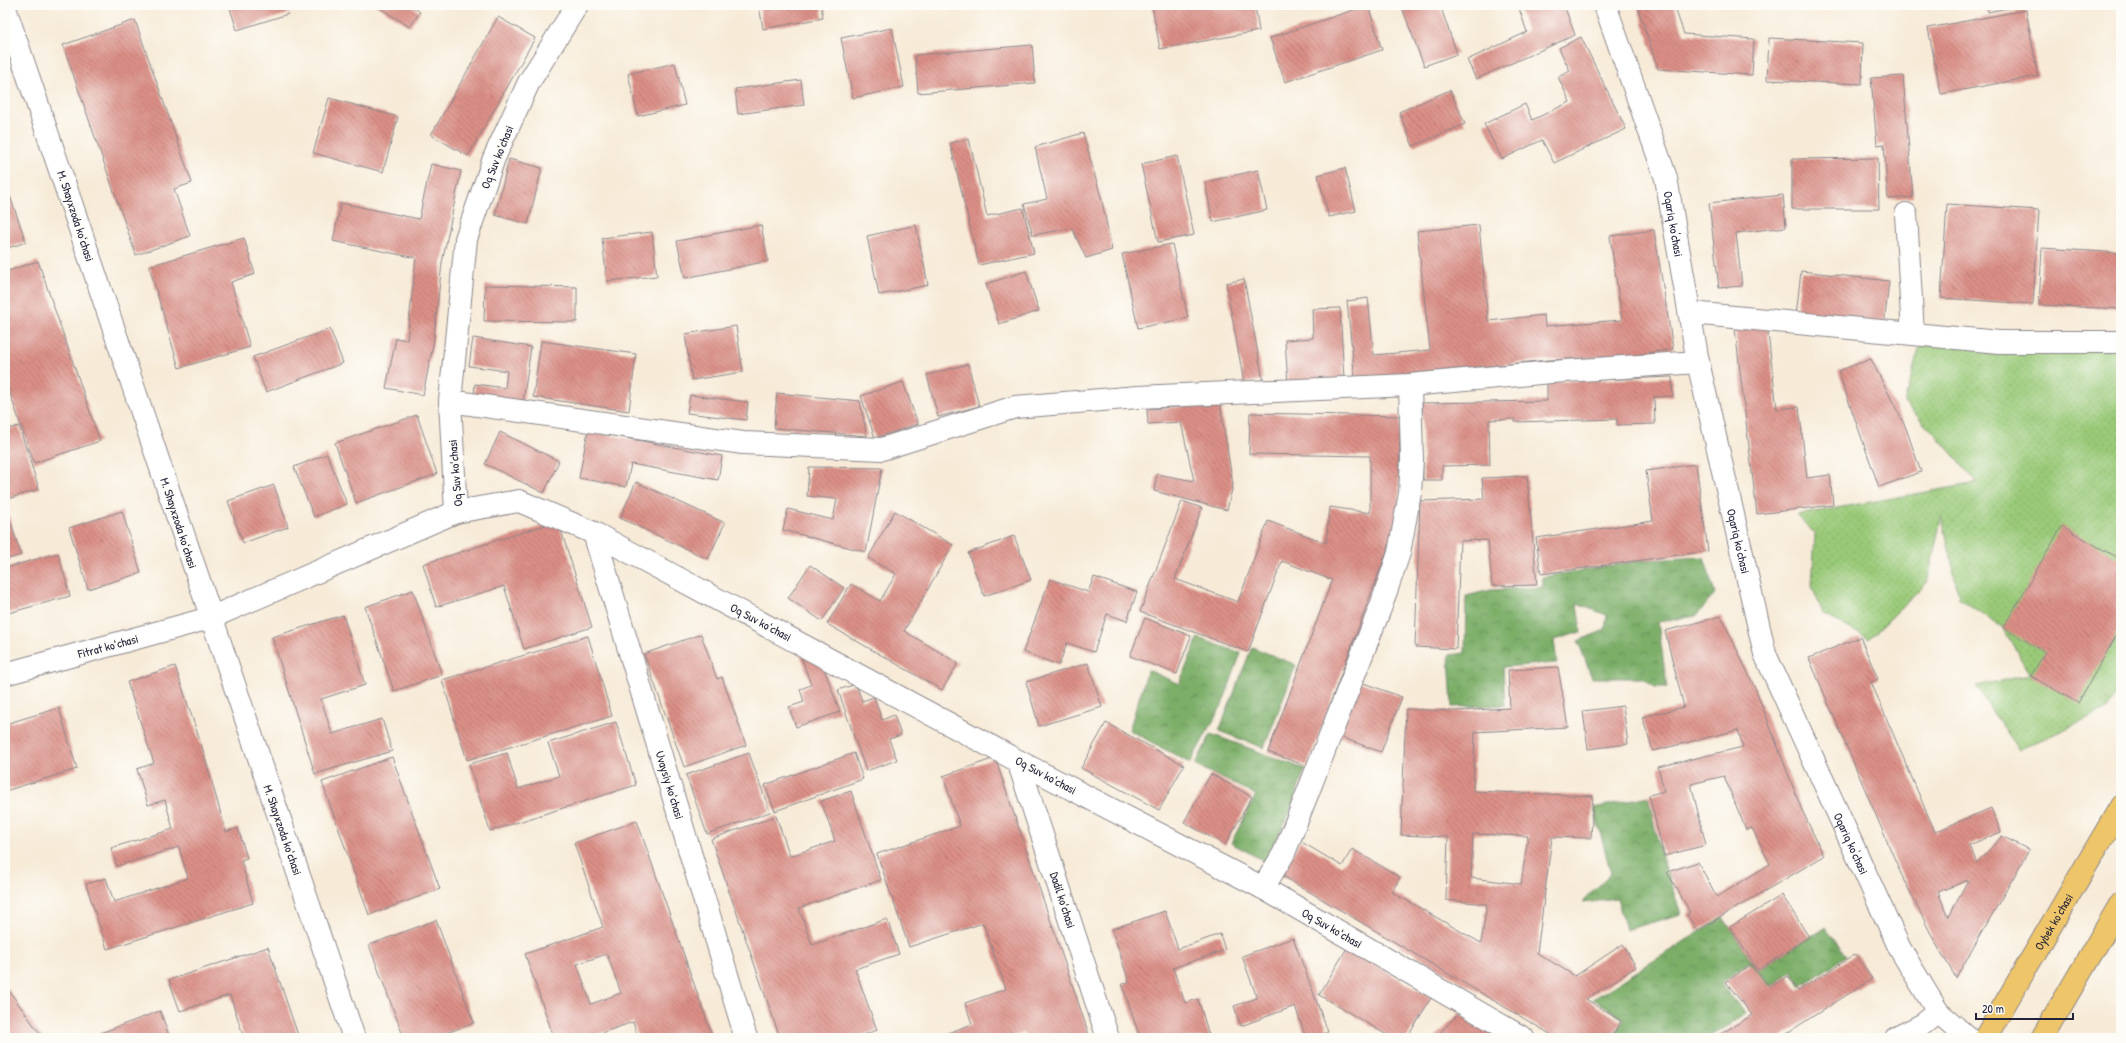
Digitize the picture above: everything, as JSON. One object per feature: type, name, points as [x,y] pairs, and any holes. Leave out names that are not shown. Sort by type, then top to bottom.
[{"type":"main road","name":"Oybek ko‘chasi","points":[[1985,1038],[2121,806]]},
{"type":"main road","points":[[2042,1038],[2121,903]]},
{"type":"street","name":"Oq Suv koʻchasi","points":[[577,5],[529,82],[497,151],[466,239],[450,401],[456,512],[519,501],[594,533],[1018,761],[1263,888],[1523,1038]]},
{"type":"street","name":"Oqariq ko'chasi","points":[[1605,5],[1666,178],[1691,313],[1698,362],[1765,654],[1900,949],[1938,1012],[1968,1038]]},
{"type":"street","name":"M. Shayxzoda koʻchasi","points":[[5,8],[210,618],[354,1038]]},
{"type":"street","points":[[1906,214],[1913,334]]},
{"type":"street","points":[[1691,313],[1999,342],[2121,342]]},
{"type":"street","points":[[450,401],[743,443],[882,449],[1015,407],[1138,397],[1410,385],[1551,372],[1698,362]]},
{"type":"street","points":[[1263,888],[1284,853],[1381,606],[1399,553],[1410,493],[1412,459],[1410,385]]},
{"type":"street","name":"Fitrat koʻchasi","points":[[5,674],[210,618],[456,512]]},
{"type":"street","name":"Uvaysiy koʻchasi","points":[[594,533],[746,1038]]},
{"type":"street","name":"Dadil koʻchasi","points":[[1018,761],[1108,1038]]},
{"type":"street","points":[[1896,1038],[1920,1026],[1938,1012]]},
{"type":"green space","points":[[1920,345],[2121,346],[2121,684],[2106,711],[2018,750],[1976,686],[2030,675],[2003,628],[1959,598],[1942,515],[1927,583],[1869,639],[1823,614],[1812,586],[1815,534],[1797,515],[1977,483],[1935,434],[1904,403]]},
{"type":"green space","points":[[1704,557],[1715,594],[1696,616],[1658,622],[1667,687],[1655,687],[1643,678],[1592,678],[1578,641],[1605,630],[1607,615],[1577,604],[1581,632],[1554,640],[1557,663],[1503,667],[1505,705],[1452,707],[1449,655],[1465,653],[1466,596],[1491,590],[1543,587],[1542,577],[1645,560]]},
{"type":"green space","points":[[1198,638],[1241,653],[1222,705],[1190,763],[1129,730],[1148,670],[1179,684]]},
{"type":"green space","points":[[1252,647],[1296,665],[1264,748],[1219,731]]},
{"type":"green space","points":[[1211,734],[1305,769],[1292,807],[1266,862],[1231,843],[1256,795],[1195,765]]},
{"type":"green space","points":[[1648,796],[1660,851],[1681,914],[1626,930],[1617,898],[1582,902],[1611,874],[1594,808]]},
{"type":"green space","points":[[1723,917],[1758,971],[1825,927],[1846,956],[1801,987],[1792,972],[1770,986],[1749,962],[1721,984],[1746,1014],[1707,1038],[1613,1038],[1624,1018],[1593,999]]},
{"type":"building","points":[[229,5],[285,5],[288,14],[237,30]]},
{"type":"building","points":[[375,5],[410,5],[420,12],[410,27]]},
{"type":"building","points":[[759,5],[821,5],[823,18],[763,29]]},
{"type":"building","points":[[1255,5],[1259,31],[1160,49],[1152,6]]},
{"type":"building","points":[[1368,5],[1382,50],[1285,82],[1270,38]]},
{"type":"building","points":[[1401,5],[1440,5],[1457,54],[1424,66]]},
{"type":"building","points":[[1518,5],[1564,5],[1575,35],[1476,79],[1467,60],[1527,32]]},
{"type":"building","points":[[1637,5],[1674,5],[1684,34],[1754,39],[1752,75],[1658,69]]},
{"type":"building","points":[[1987,5],[2017,5],[2018,6],[1988,12]]},
{"type":"building","points":[[2026,10],[2038,76],[1941,94],[1928,28]]},
{"type":"building","points":[[498,17],[535,38],[468,156],[431,135]]},
{"type":"building","points":[[135,20],[192,183],[174,189],[190,236],[136,255],[63,45]]},
{"type":"building","points":[[892,28],[904,87],[853,98],[841,38]]},
{"type":"building","points":[[1581,37],[1626,129],[1554,163],[1542,140],[1502,159],[1484,124],[1525,104],[1532,120],[1570,102],[1558,77],[1570,71],[1559,48]]},
{"type":"building","points":[[1769,38],[1863,43],[1862,84],[1767,80]]},
{"type":"building","points":[[1032,45],[1035,83],[918,93],[915,55]]},
{"type":"building","points":[[675,63],[685,105],[638,116],[628,74]]},
{"type":"building","points":[[1903,76],[1913,197],[1888,199],[1884,144],[1877,145],[1871,78]]},
{"type":"building","points":[[801,80],[804,105],[738,114],[735,89]]},
{"type":"building","points":[[1450,90],[1465,124],[1413,146],[1399,112]]},
{"type":"building","points":[[329,98],[398,117],[383,172],[313,153]]},
{"type":"building","points":[[1083,133],[1102,201],[1112,250],[1086,258],[1072,228],[1033,235],[1024,204],[1047,199],[1035,147]]},
{"type":"building","points":[[969,139],[987,216],[1023,208],[1034,253],[979,265],[950,143]]},
{"type":"building","points":[[1177,156],[1194,235],[1158,242],[1141,164]]},
{"type":"building","points":[[1878,158],[1879,209],[1792,209],[1792,159]]},
{"type":"building","points":[[509,159],[542,168],[528,224],[495,215]]},
{"type":"building","points":[[431,164],[461,171],[442,263],[433,345],[423,395],[386,388],[396,338],[407,340],[416,258],[333,241],[341,203],[419,219]]},
{"type":"building","points":[[1345,168],[1356,211],[1329,217],[1318,175]]},
{"type":"building","points":[[1258,170],[1267,210],[1213,222],[1205,182]]},
{"type":"building","points":[[1783,195],[1786,227],[1736,233],[1742,286],[1719,288],[1709,203]]},
{"type":"building","points":[[10,196],[26,242],[5,249],[5,198]]},
{"type":"building","points":[[1947,204],[2039,210],[2033,304],[1941,298]]},
{"type":"building","points":[[761,225],[768,261],[685,278],[677,241]]},
{"type":"building","points":[[916,225],[928,285],[879,295],[867,236]]},
{"type":"building","points":[[1479,225],[1488,321],[1544,315],[1545,326],[1622,320],[1610,236],[1654,230],[1673,349],[1628,356],[1549,360],[1355,379],[1347,301],[1368,298],[1374,355],[1430,350],[1417,231]]},
{"type":"building","points":[[652,232],[657,276],[607,281],[602,238]]},
{"type":"building","points":[[244,238],[255,274],[231,282],[250,347],[179,368],[149,266]]},
{"type":"building","points":[[1172,244],[1188,318],[1138,328],[1122,254]]},
{"type":"building","points":[[2042,248],[2121,253],[2121,309],[2039,305]]},
{"type":"building","points":[[38,261],[100,441],[34,463],[5,379],[5,272]]},
{"type":"building","points":[[1026,271],[1039,311],[999,324],[986,284]]},
{"type":"building","points":[[1801,271],[1889,281],[1884,326],[1796,316]]},
{"type":"building","points":[[1244,279],[1263,380],[1244,383],[1226,283]]},
{"type":"building","points":[[485,285],[577,287],[577,322],[484,321]]},
{"type":"building","points":[[1340,308],[1344,380],[1288,384],[1285,340],[1313,338],[1312,309]]},
{"type":"building","points":[[1767,325],[1777,409],[1799,407],[1807,478],[1830,475],[1833,505],[1757,514],[1735,329]]},
{"type":"building","points":[[736,326],[743,372],[692,380],[685,334]]},
{"type":"building","points":[[330,329],[343,363],[266,392],[253,357]]},
{"type":"building","points":[[473,338],[531,347],[523,403],[474,396],[475,384],[505,388],[507,371],[469,366]]},
{"type":"building","points":[[541,341],[636,354],[629,411],[533,397]]},
{"type":"building","points":[[1871,359],[1906,428],[1921,472],[1879,487],[1838,371]]},
{"type":"building","points":[[968,364],[979,406],[938,417],[927,375]]},
{"type":"building","points":[[1672,377],[1673,396],[1654,397],[1655,424],[1617,425],[1617,419],[1515,422],[1515,419],[1489,420],[1490,465],[1442,466],[1442,480],[1423,480],[1422,403],[1547,401],[1547,382]]},
{"type":"building","points":[[903,382],[918,424],[875,438],[861,396]]},
{"type":"building","points":[[777,393],[860,401],[867,436],[774,428]]},
{"type":"building","points":[[690,395],[748,402],[746,420],[687,413]]},
{"type":"building","points":[[1220,404],[1233,485],[1227,510],[1154,491],[1157,474],[1194,481],[1181,422],[1148,424],[1147,409]]},
{"type":"building","points":[[1250,413],[1400,416],[1399,518],[1307,766],[1268,752],[1332,580],[1282,561],[1248,652],[1140,612],[1182,501],[1202,508],[1175,579],[1238,602],[1268,521],[1326,543],[1330,507],[1370,513],[1370,456],[1249,454]]},
{"type":"building","points":[[417,415],[437,474],[356,503],[335,443]]},
{"type":"building","points":[[19,426],[39,489],[5,500],[5,430]]},
{"type":"building","points":[[588,431],[722,456],[718,480],[631,464],[626,487],[579,478]]},
{"type":"building","points":[[500,432],[559,461],[544,493],[485,464]]},
{"type":"building","points":[[327,454],[347,504],[314,517],[294,467]]},
{"type":"building","points":[[1696,464],[1708,551],[1541,574],[1536,538],[1653,521],[1646,471]]},
{"type":"building","points":[[809,467],[882,468],[866,552],[783,530],[788,509],[833,520],[837,499],[807,496]]},
{"type":"building","points":[[1527,476],[1537,585],[1492,586],[1488,540],[1460,541],[1456,649],[1415,647],[1420,501],[1484,499],[1482,478]]},
{"type":"building","points":[[636,482],[725,523],[708,559],[620,518]]},
{"type":"building","points":[[274,485],[288,527],[243,543],[228,501]]},
{"type":"building","points":[[5,504],[21,555],[5,560]]},
{"type":"building","points":[[122,511],[141,573],[88,589],[69,528]]},
{"type":"building","points":[[895,511],[953,545],[904,631],[958,663],[942,690],[827,624],[851,584],[880,601],[896,574],[868,558]]},
{"type":"building","points":[[558,521],[592,627],[524,649],[504,586],[436,607],[423,564]]},
{"type":"building","points":[[2062,526],[2121,560],[2121,627],[2078,703],[2031,676],[2045,652],[2003,628]]},
{"type":"building","points":[[1014,536],[1031,580],[984,596],[968,553]]},
{"type":"building","points":[[58,553],[70,596],[5,614],[5,568]]},
{"type":"building","points":[[810,565],[844,588],[822,621],[788,598]]},
{"type":"building","points":[[1094,577],[1137,592],[1127,621],[1107,614],[1094,652],[1067,643],[1059,665],[1023,652],[1050,579],[1088,592]]},
{"type":"building","points":[[413,590],[442,675],[394,691],[365,607]]},
{"type":"building","points":[[343,615],[365,685],[321,699],[332,734],[382,719],[392,751],[315,774],[272,637]]},
{"type":"building","points":[[1721,616],[1756,690],[1801,808],[1824,856],[1697,931],[1687,914],[1690,912],[1667,872],[1698,862],[1717,897],[1770,864],[1752,828],[1746,830],[1724,776],[1691,784],[1706,845],[1664,856],[1649,795],[1664,791],[1658,767],[1743,747],[1738,730],[1653,751],[1642,717],[1684,707],[1665,631]]},
{"type":"building","points":[[1145,618],[1191,636],[1177,674],[1130,656]]},
{"type":"building","points":[[701,634],[717,679],[722,677],[746,745],[684,767],[644,654]]},
{"type":"building","points":[[588,636],[612,716],[467,760],[442,680]]},
{"type":"building","points":[[1860,637],[1878,679],[1871,682],[1935,832],[1991,808],[2001,832],[1969,845],[1977,863],[2002,836],[2029,850],[1956,978],[1935,942],[1901,874],[1809,658]],"holes":[[[1968,880],[1948,917],[1938,892]]]},
{"type":"building","points":[[799,650],[822,663],[840,712],[796,727],[789,707],[804,702],[800,689],[811,685]]},
{"type":"building","points":[[1088,663],[1102,707],[1039,726],[1026,682]]},
{"type":"building","points":[[175,666],[202,747],[226,832],[238,828],[247,858],[241,860],[253,903],[107,949],[86,884],[106,878],[114,902],[188,878],[179,847],[117,866],[111,848],[173,829],[165,800],[148,805],[137,769],[154,763],[127,682]]},
{"type":"building","points":[[1558,667],[1568,727],[1475,732],[1473,791],[1593,796],[1591,838],[1552,837],[1537,953],[1575,976],[1623,944],[1636,967],[1586,999],[1621,1021],[1611,1038],[1557,1038],[1281,875],[1300,841],[1342,866],[1352,849],[1400,877],[1392,892],[1481,943],[1487,904],[1446,900],[1448,837],[1401,835],[1406,709],[1454,711],[1510,708],[1508,670]],"holes":[[[1473,834],[1528,836],[1521,884],[1471,878]]]},
{"type":"building","points":[[1358,681],[1402,697],[1381,752],[1338,736]]},
{"type":"building","points":[[856,684],[862,701],[874,697],[882,720],[894,715],[901,735],[889,739],[897,760],[866,771],[838,690]]},
{"type":"building","points":[[1623,706],[1628,744],[1588,749],[1583,711]]},
{"type":"building","points":[[59,708],[77,769],[5,791],[5,724]]},
{"type":"building","points":[[616,722],[636,785],[490,831],[469,764],[507,753],[518,789],[559,776],[548,743]]},
{"type":"building","points":[[1106,723],[1184,765],[1159,810],[1081,768]]},
{"type":"building","points":[[749,753],[770,812],[707,834],[686,775]]},
{"type":"building","points":[[854,753],[863,779],[775,811],[765,785]]},
{"type":"building","points":[[392,757],[440,889],[369,915],[322,782]]},
{"type":"building","points":[[995,758],[1090,1038],[1025,1038],[1024,1033],[1009,1038],[935,1038],[972,1024],[965,1003],[1006,989],[983,923],[909,947],[877,854],[960,826],[943,776]]},
{"type":"building","points":[[1211,774],[1252,797],[1225,845],[1184,822]]},
{"type":"building","points":[[851,791],[881,880],[799,908],[812,945],[887,919],[899,954],[855,969],[877,1030],[854,1038],[780,1038],[711,839],[776,816],[790,856],[835,841],[821,801]]},
{"type":"building","points":[[637,821],[713,1038],[638,1038],[633,1022],[587,1038],[554,1038],[525,954],[603,927],[574,843]],"holes":[[[607,954],[621,993],[591,1004],[577,964]]]},
{"type":"building","points":[[1782,895],[1809,937],[1758,970],[1730,927]]},
{"type":"building","points":[[1165,911],[1178,949],[1220,934],[1225,950],[1173,968],[1185,1003],[1198,999],[1210,1038],[1140,1038],[1122,984],[1129,982],[1112,929]]},
{"type":"building","points":[[436,920],[474,1023],[432,1038],[404,1038],[369,945]]},
{"type":"building","points":[[1293,938],[1328,1032],[1313,1038],[1306,1038],[1295,1006],[1241,1026],[1234,1006],[1257,998],[1242,956]]},
{"type":"building","points":[[268,947],[299,1038],[244,1038],[230,995],[180,1011],[169,980]]},
{"type":"building","points":[[1347,948],[1431,998],[1407,1038],[1392,1038],[1319,995]]},
{"type":"building","points":[[1856,954],[1872,979],[1779,1038],[1714,1038],[1752,1015],[1726,982],[1751,964],[1770,987],[1788,976],[1798,991]]},
{"type":"building","points":[[5,985],[43,1038],[5,1038]]},
{"type":"building","points":[[160,1011],[170,1038],[100,1038],[98,1034]]},
{"type":"building","points":[[1459,1013],[1499,1038],[1435,1038]]}]
